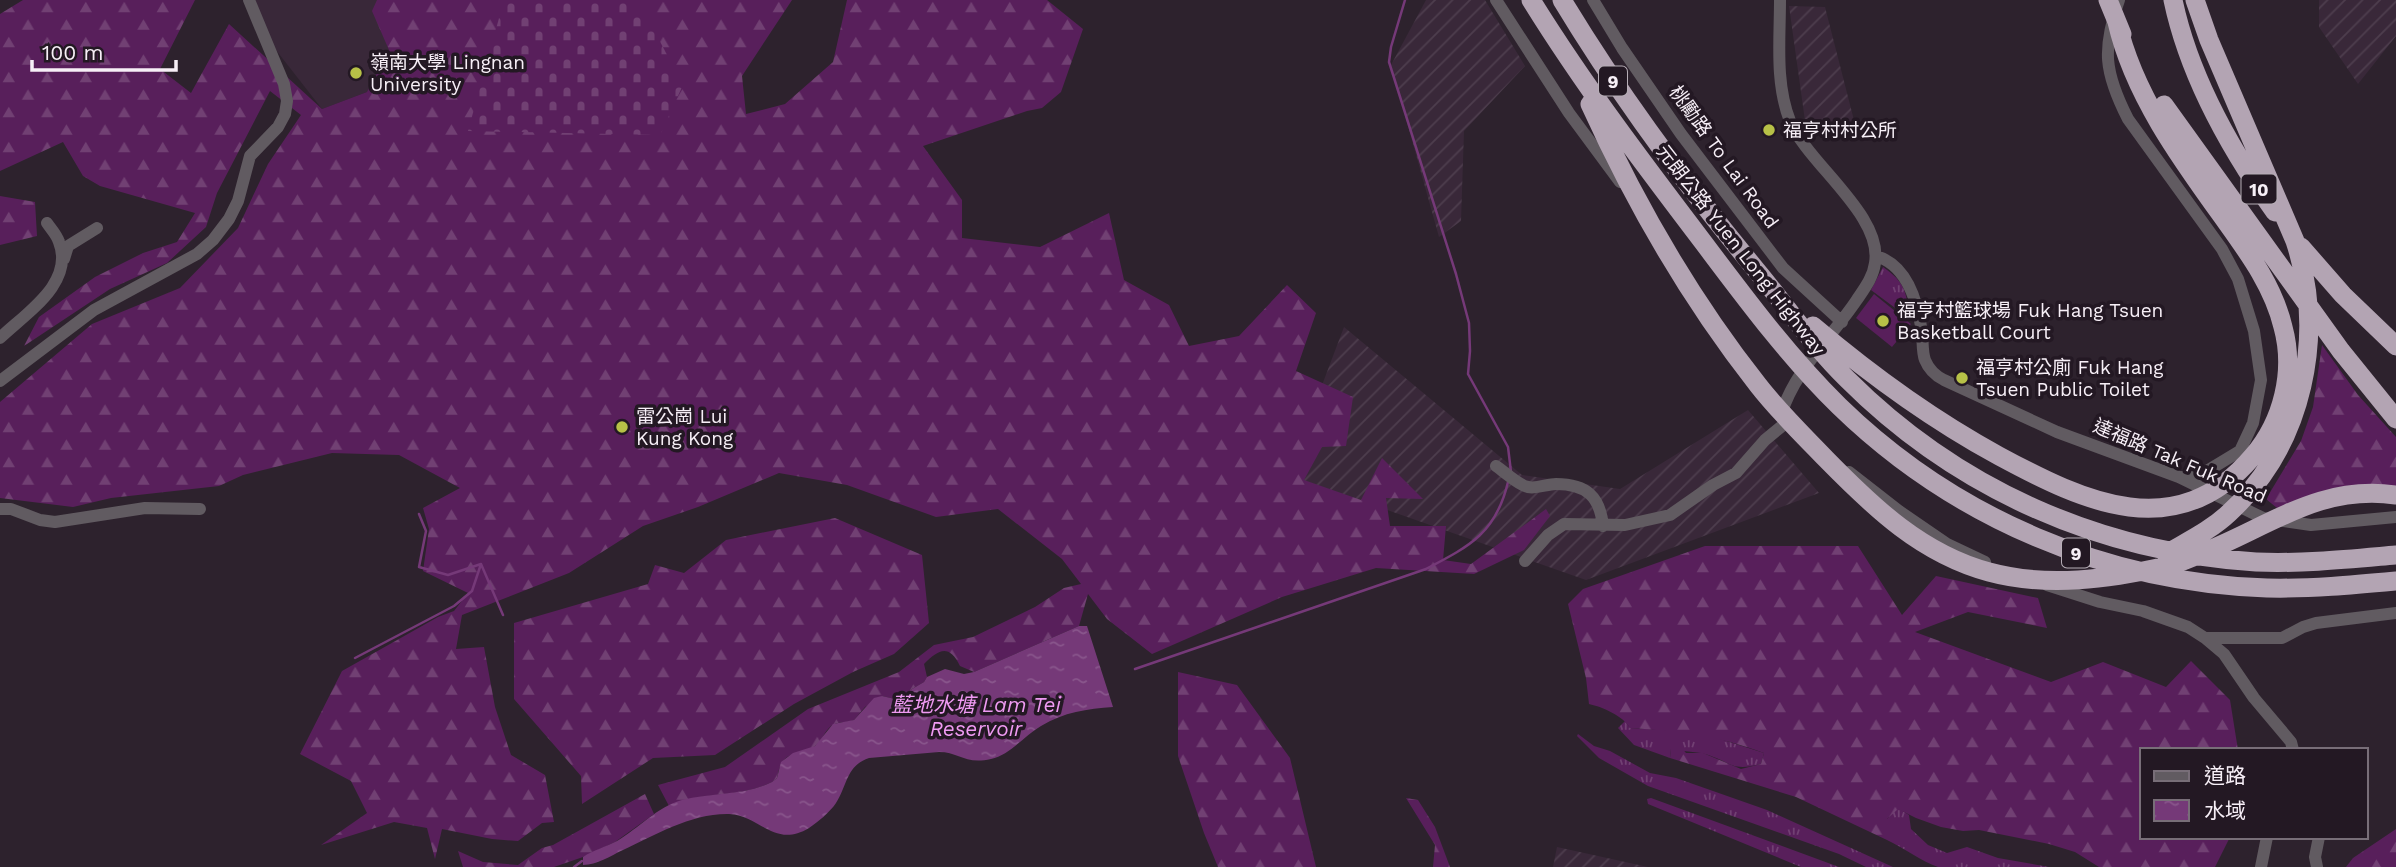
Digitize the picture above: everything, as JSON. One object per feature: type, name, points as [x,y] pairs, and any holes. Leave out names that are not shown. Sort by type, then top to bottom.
[{"type":"highway","name":"元朗公路 Yuen Long Highway","points":[[1531,0],[1574,68],[1759,316],[1804,369],[1867,432],[1932,483],[2013,528],[2086,557],[2152,575],[2241,586],[2293,588],[2396,581]]},
{"type":"highway","name":"元朗公路 Yuen Long Highway","points":[[1562,0],[1593,52],[1667,159],[1778,296],[1823,342],[1844,377],[1882,412],[1945,460],[2021,503],[2072,525],[2163,551],[2220,559],[2284,562],[2396,555]]},
{"type":"highway","name":"10","points":[[2108,0],[2140,67],[2175,120],[2341,351],[2396,419]]},
{"type":"highway","name":"10","points":[[2173,0],[2185,43],[2203,87],[2230,141],[2262,194],[2320,270],[2396,346]]},
{"type":"highway","points":[[2130,573],[2206,530],[2229,513],[2252,489],[2276,453],[2290,422],[2301,393],[2307,360],[2310,312],[2300,254],[2279,199],[2209,40],[2195,0]]},
{"type":"highway","points":[[1823,342],[1942,424],[2039,478],[2095,501],[2134,508],[2165,506],[2197,497],[2225,482],[2244,466],[2264,441],[2280,410],[2285,389],[2287,351],[2281,319],[2268,286],[2249,253],[2191,171],[2155,113],[2128,60],[2117,22]]},
{"type":"highway","points":[[1574,68],[1615,159],[1687,284],[1759,386],[1855,489],[1891,522],[1941,554],[2005,576],[2069,581],[2171,565],[2216,548],[2274,519],[2325,498],[2361,493],[2396,495]]},
{"type":"street","points":[[0,381],[94,310],[197,254],[213,240],[229,219],[238,201],[250,156],[278,127],[286,105],[284,84],[249,0]]},
{"type":"street","points":[[1496,0],[1569,113],[1639,205]]},
{"type":"street","name":"桃勵路 To Lai Road","points":[[1593,0],[1622,48],[1681,134],[1783,268],[1842,322]]},
{"type":"street","points":[[1780,0],[1780,73],[1790,120],[1799,140],[1854,204],[1873,240],[1876,256],[1870,280],[1790,390],[1781,417],[1782,426],[1947,544],[2004,571],[2100,602],[2143,611],[2188,627],[2206,638],[2224,654],[2292,746]]},
{"type":"street","points":[[2119,0],[2107,43],[2110,75],[2117,98],[2128,119],[2222,249],[2238,279],[2254,331],[2261,380],[2253,423],[2240,451],[2197,477],[2179,477]]},
{"type":"street","points":[[47,223],[59,242],[63,263]]},
{"type":"street","points":[[0,338],[55,286],[68,246],[97,228]]},
{"type":"street","name":"達福路 Tak Fuk Road","points":[[1876,256],[1887,259],[1895,266],[1908,286],[1918,311],[1925,360],[1938,377],[2057,432],[2179,477],[2263,518],[2311,525],[2396,517]]},
{"type":"street","points":[[1525,561],[1548,536],[1564,524],[1603,526],[1645,522],[1670,515],[1736,472],[1765,440],[1782,426]]},
{"type":"street","points":[[1496,466],[1528,487],[1557,484],[1591,494],[1601,508],[1603,526]]},
{"type":"street","points":[[0,509],[15,509],[40,520],[55,522],[145,509],[200,509]]},
{"type":"street","points":[[2206,638],[2282,638],[2316,623],[2396,613]]},
{"type":"street","points":[[2261,867],[2267,839]]},
{"type":"street","points":[[2317,867],[2315,857],[2319,839]]},
{"type":"shaded area","name":"嶺南大學 Lingnan University","points":[[255,0],[447,0],[471,53],[322,109],[272,45]]},
{"type":"shaded area","points":[[1426,0],[1485,0],[1525,66],[1464,131],[1461,221],[1439,237],[1391,65]]},
{"type":"shaded area","points":[[2319,0],[2396,0],[2396,36],[2358,84],[2319,27]]},
{"type":"shaded area","points":[[1789,6],[1825,7],[1858,136],[1807,135]]},
{"type":"shaded area","points":[[1344,327],[1522,475],[1620,489],[1748,410],[1819,493],[1586,580],[1288,475]]},
{"type":"shaded area","points":[[1557,847],[1648,867],[1553,867]]},
{"type":"green space","points":[[23,0],[195,0],[160,69],[191,93],[229,24],[322,109],[367,92],[389,50],[372,11],[377,0],[792,0],[742,76],[746,114],[785,104],[833,62],[847,0],[1047,0],[1083,29],[1061,92],[1042,108],[923,146],[962,200],[962,238],[1040,247],[1109,213],[1124,280],[1169,305],[1189,346],[1239,336],[1287,285],[1316,313],[1296,371],[1353,397],[1346,446],[1322,447],[1304,480],[1361,500],[1382,458],[1423,499],[1386,498],[1390,526],[1446,526],[1443,560],[1471,564],[1546,509],[1550,516],[1524,550],[1474,574],[1376,568],[1282,597],[1152,654],[1107,619],[1088,594],[1079,626],[974,672],[960,666],[952,654],[939,652],[924,664],[927,677],[924,682],[895,699],[882,696],[865,707],[854,720],[832,726],[815,746],[786,758],[777,778],[772,782],[746,790],[681,801],[669,806],[658,785],[725,767],[808,709],[899,672],[934,645],[973,637],[1035,607],[1064,588],[1081,584],[1062,559],[998,509],[936,517],[847,485],[779,473],[698,507],[643,526],[569,573],[462,615],[456,649],[484,647],[495,707],[511,755],[545,775],[554,822],[542,823],[518,841],[442,829],[435,859],[427,828],[394,822],[321,845],[367,813],[351,781],[300,754],[342,671],[438,617],[454,611],[468,593],[423,571],[429,529],[423,508],[460,488],[399,455],[332,453],[243,475],[219,486],[111,498],[73,507],[0,498],[0,402],[92,324],[180,288],[238,228],[268,164],[301,115],[270,91],[217,193],[206,227],[167,263],[110,289],[24,346],[39,317],[95,277],[143,253],[177,242],[195,213],[100,186],[83,176],[63,142],[0,171],[0,14]]},
{"type":"green space","points":[[504,0],[638,0],[683,85],[660,135],[468,131]]},
{"type":"green space","points":[[0,196],[35,202],[37,236],[0,245]]},
{"type":"green space","points":[[1883,267],[1901,283],[1910,319],[1871,290]]},
{"type":"green space","name":"福亨村籃球場 Fuk Hang Tsuen Basketball Court","points":[[1874,294],[1911,324],[1892,347],[1856,318]]},
{"type":"green space","points":[[2322,345],[2358,395],[2396,437],[2396,488],[2277,508],[2266,499],[2301,441],[2313,407]]},
{"type":"green space","points":[[835,518],[922,555],[929,623],[894,654],[853,672],[794,704],[715,755],[653,758],[582,804],[581,776],[514,699],[514,623],[648,584],[655,565],[684,573],[726,540]]},
{"type":"green space","points":[[1705,546],[1858,546],[1902,615],[1936,576],[2038,598],[2047,628],[1968,612],[1915,632],[2051,682],[2103,662],[2166,687],[2191,661],[2230,700],[2238,748],[2140,748],[2140,839],[2229,839],[2215,867],[2099,867],[2075,852],[2049,844],[1979,830],[1963,831],[1941,827],[1898,809],[1887,819],[1887,840],[1796,797],[1670,758],[1671,749],[1680,746],[1686,753],[1703,753],[1741,769],[1761,764],[1764,753],[1698,735],[1630,728],[1612,713],[1589,704],[1586,678],[1568,604],[1583,589]]},
{"type":"green space","points":[[1178,672],[1237,685],[1290,758],[1316,867],[1218,867],[1178,756]]},
{"type":"green space","points":[[1625,721],[1630,728],[1680,731],[1717,738],[1764,753],[1761,764],[1737,766],[1705,754],[1671,749],[1670,758],[1634,745],[1618,728]]},
{"type":"green space","points":[[1578,734],[1594,746],[1610,751],[1650,773],[1676,778],[1767,810],[1893,867],[1866,867],[1839,854],[1648,786],[1599,758]]},
{"type":"green space","points":[[645,794],[654,814],[615,842],[583,857],[554,867],[463,867],[458,851],[483,862],[518,865],[542,848],[553,845]]},
{"type":"green space","points":[[1406,798],[1418,800],[1435,827],[1450,867],[1433,867],[1435,845]]},
{"type":"green space","points":[[1651,798],[1839,867],[1801,867],[1648,804],[1647,799]]},
{"type":"green space","points":[[1898,808],[1909,815],[1911,829],[1928,845],[1947,853],[1967,847],[1998,858],[2049,867],[1938,867],[1887,840],[1887,819]]},
{"type":"green space","points":[[2396,829],[2396,867],[2346,867],[2353,858]]},
{"type":"water","name":"藍地水塘 Lam Tei Reservoir","points":[[1079,626],[1087,626],[1113,707],[1058,717],[1035,730],[1004,754],[991,759],[975,760],[939,752],[861,761],[848,776],[831,810],[812,826],[797,833],[776,833],[750,820],[729,814],[701,817],[674,826],[603,860],[583,865],[583,857],[617,841],[673,803],[750,790],[772,782],[777,778],[781,762],[793,753],[815,746],[833,724],[854,720],[874,698],[882,696],[895,699],[924,682],[927,677],[945,669],[964,674],[974,672]]},
{"type":"waterway","points":[[1405,0],[1389,62],[1469,323],[1468,374],[1508,447],[1511,472]]},
{"type":"waterway","points":[[1135,669],[1426,569],[1456,553],[1479,536],[1496,514],[1508,482]]},
{"type":"waterway","points":[[419,514],[426,531],[419,567],[448,575],[481,564],[503,615]]},
{"type":"waterway","points":[[355,658],[454,606],[472,591],[481,564]]},
{"type":"waterway","points":[[574,867],[582,861]]},
{"type":"place","name":"嶺南大學 Lingnan University","points":[[356,73]]},
{"type":"place","name":"福亨村村公所","points":[[1769,130]]},
{"type":"place","name":"福亨村籃球場 Fuk Hang Tsuen Basketball Court","points":[[1883,321]]},
{"type":"place","name":"福亨村公廁 Fuk Hang Tsuen Public Toilet","points":[[1962,378]]},
{"type":"place","name":"雷公崗 Lui Kung Kong","points":[[622,427]]}]
